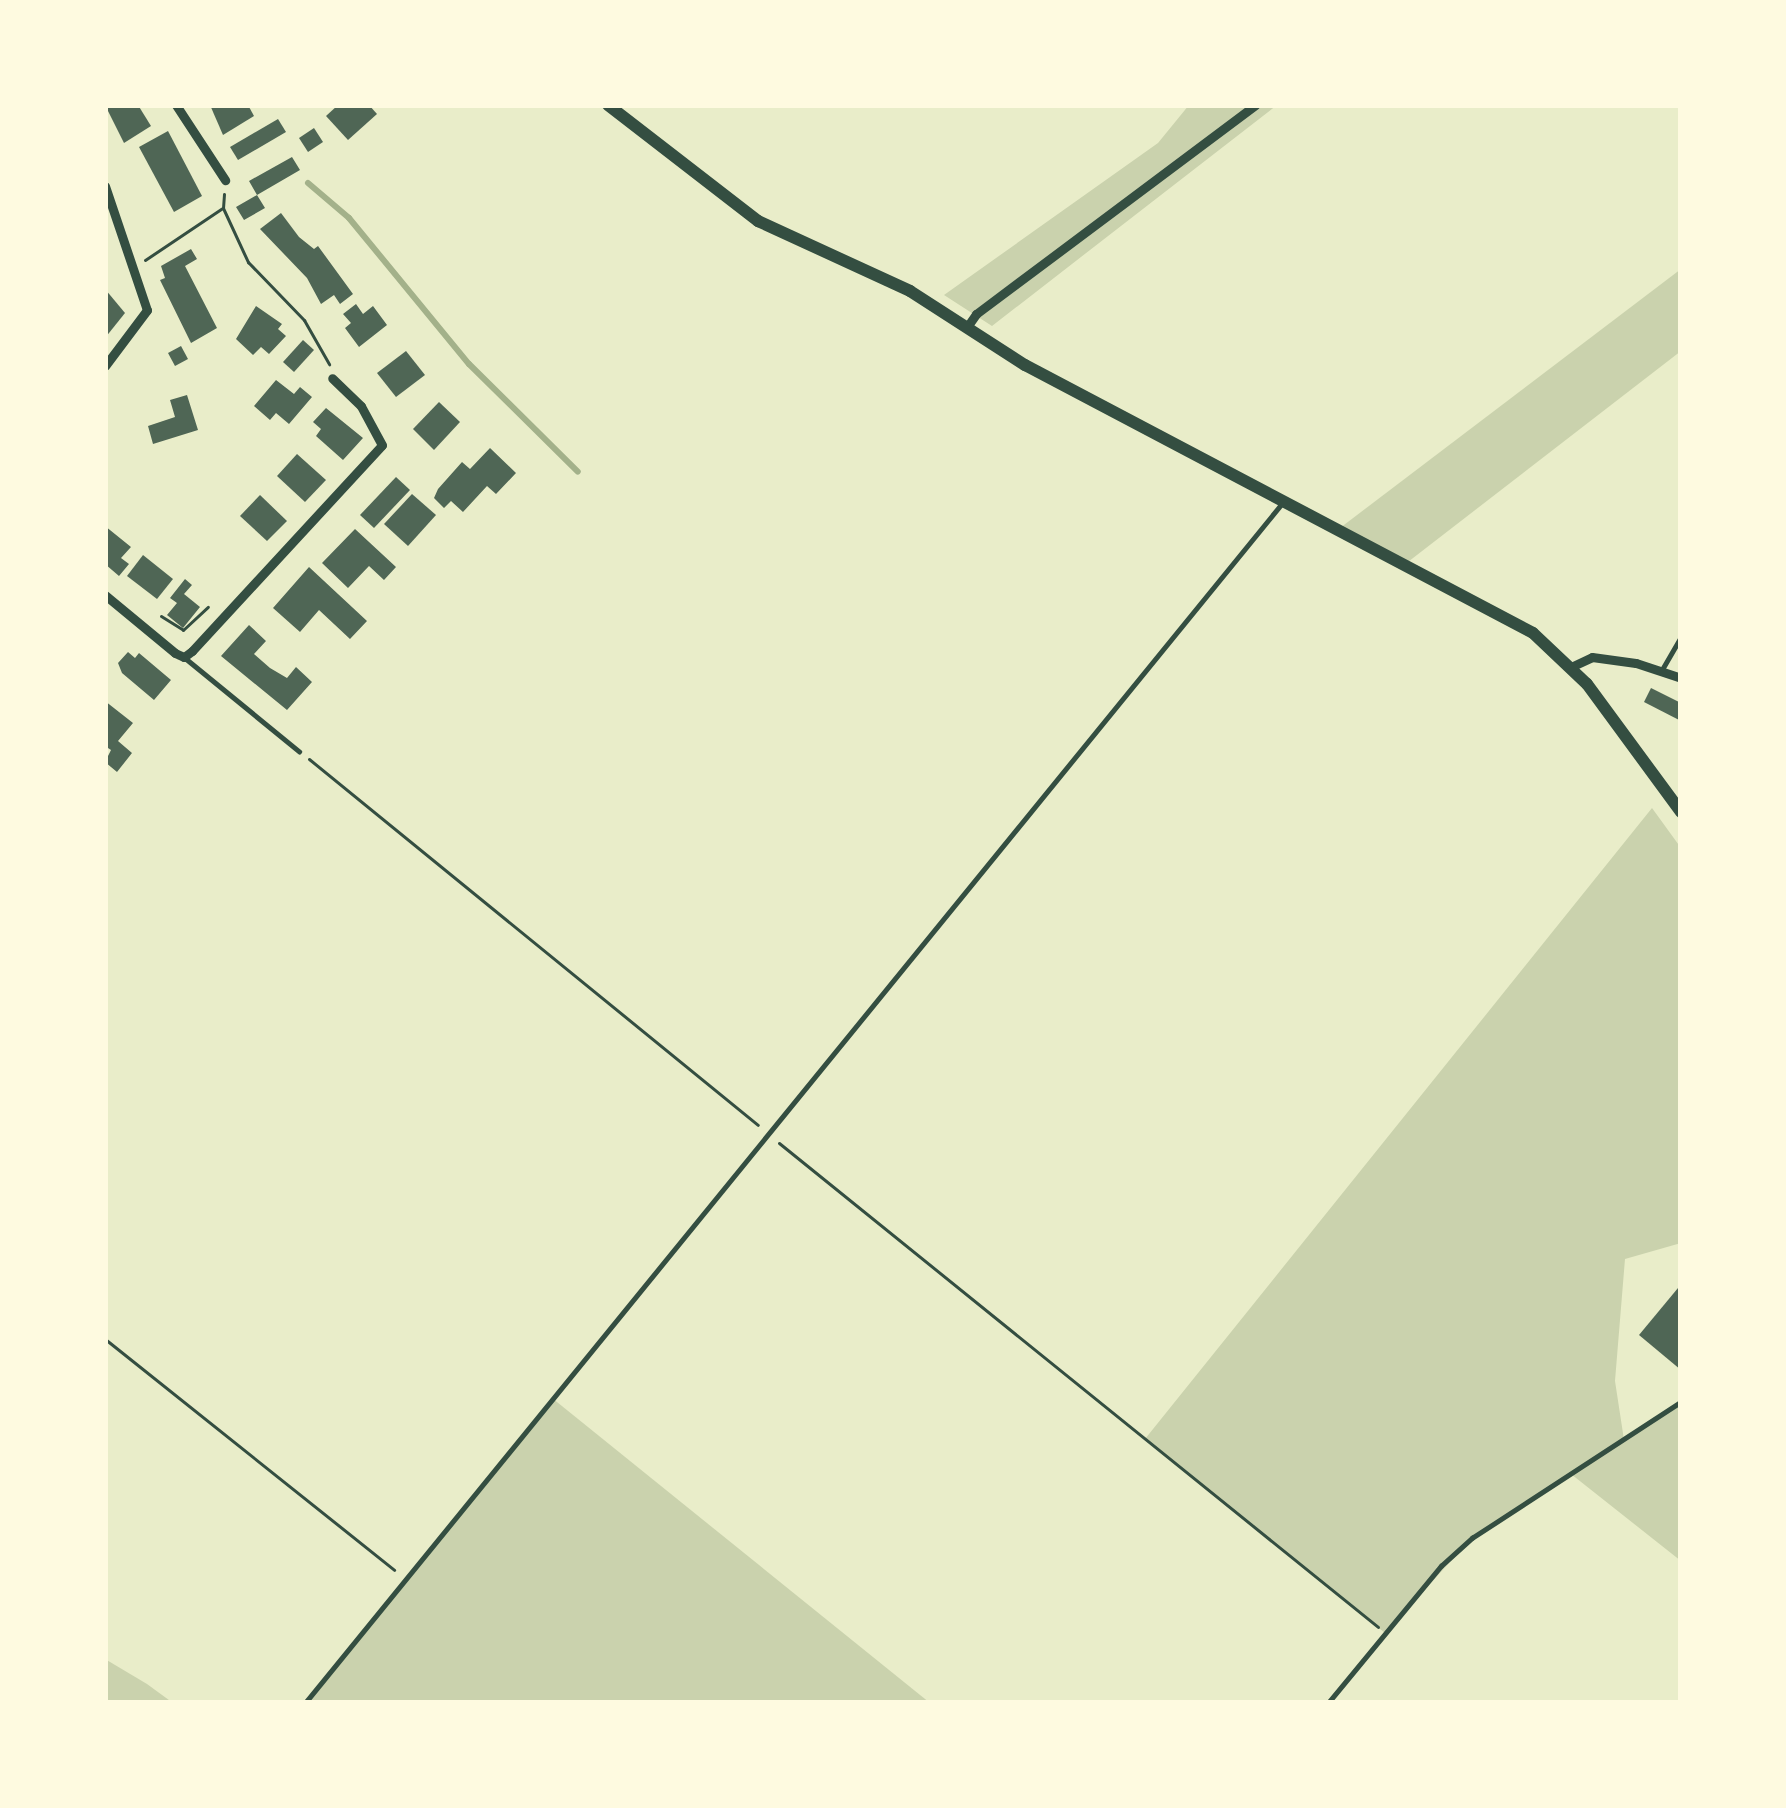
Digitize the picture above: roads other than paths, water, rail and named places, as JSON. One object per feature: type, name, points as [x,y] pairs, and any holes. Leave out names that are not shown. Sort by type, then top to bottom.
[{"type":"street","points":[[176,105],[225,180]]},
{"type":"street","points":[[608,105],[758,220],[910,291],[1025,365],[1501,614],[1573,666],[1681,812]]},
{"type":"street","points":[[967,327],[976,314],[1256,105]]},
{"type":"street","points":[[105,186],[147,310],[105,367]]},
{"type":"street","points":[[105,595],[184,657],[382,446],[361,406],[332,378]]},
{"type":"street","points":[[1573,666],[1592,657],[1681,678]]},
{"type":"lane","points":[[305,1703],[1283,502]]},
{"type":"lane","points":[[1662,670],[1681,637]]},
{"type":"lane","points":[[184,657],[299,751]]},
{"type":"lane","points":[[1328,1703],[1384,1633],[1472,1538],[1681,1402]]},
{"type":"waterway","points":[[308,183],[349,218],[469,364],[578,472]]}]
